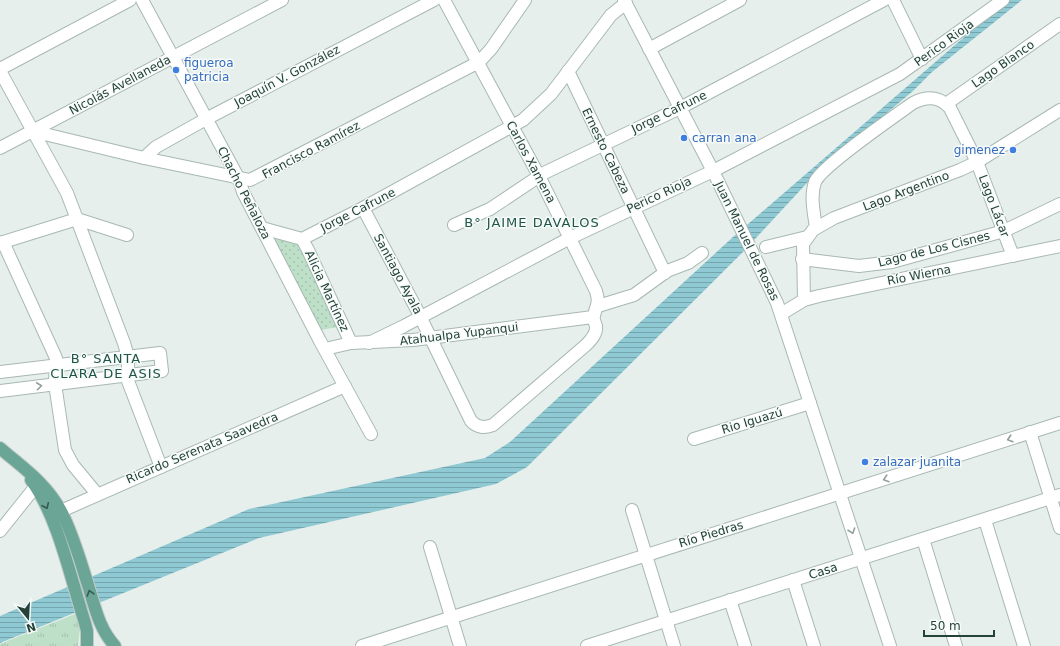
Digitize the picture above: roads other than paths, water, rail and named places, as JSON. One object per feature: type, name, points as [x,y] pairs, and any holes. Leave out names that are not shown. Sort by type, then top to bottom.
[{"type":"main road","points":[[0,448],[37,478],[61,511],[82,564],[99,620],[105,634],[115,646]]},
{"type":"main road","points":[[16,462],[36,486],[53,523],[85,623],[87,631],[87,646]]},
{"type":"street","points":[[130,0],[0,70],[61,182],[77,219],[124,343],[128,357],[128,375],[161,467]]},
{"type":"street","name":"Chacho Peñaloza","points":[[142,0],[238,179],[243,192],[371,434]]},
{"type":"street","name":"Nicolás Avellaneda","points":[[0,148],[282,0]]},
{"type":"street","name":"Joaquín V. González","points":[[144,158],[156,146],[434,0]]},
{"type":"street","name":"Carlos Xamena","points":[[444,0],[479,62],[596,291],[596,329],[595,334],[586,346],[493,425],[486,427],[475,425]]},
{"type":"street","name":"Francisco Ramírez","points":[[32,131],[144,158],[238,179],[250,180],[479,62],[491,49],[525,0]]},
{"type":"street","points":[[649,49],[740,0]]},
{"type":"street","name":"Jorge Cafrune","points":[[454,226],[490,209],[538,176],[602,144],[680,108],[884,0]]},
{"type":"street","points":[[893,0],[922,59]]},
{"type":"street","name":"Perico Rioja","points":[[369,343],[570,238],[633,207],[713,171],[895,77],[1003,0]]},
{"type":"street","name":"Juan Manuel de Rosas","points":[[625,2],[713,171],[752,250],[781,314],[890,646]]},
{"type":"street","name":"Jorge Cafrune","points":[[302,239],[363,208],[512,127],[537,108],[568,71],[611,15],[625,2]]},
{"type":"street","name":"Lago Blanco","points":[[946,104],[1060,24]]},
{"type":"street","name":"Ernesto Cabeza","points":[[568,71],[665,273]]},
{"type":"street","points":[[816,228],[813,188],[820,174],[913,103],[930,97],[946,104]]},
{"type":"street","name":"Lago Lácar","points":[[946,104],[950,108],[977,162],[1013,256]]},
{"type":"street","name":"Lago Argentino","points":[[807,237],[816,228],[834,218],[960,170],[977,162],[1060,110]]},
{"type":"street","name":"Lago de Los Cisnes","points":[[802,259],[851,266],[876,265],[910,258],[1004,231],[1060,204]]},
{"type":"street","name":"Santiago Ayala","points":[[363,208],[420,317],[471,421],[475,425]]},
{"type":"street","points":[[97,494],[72,465],[65,450],[55,384],[56,365],[53,352],[2,242],[77,219],[127,234]]},
{"type":"street","points":[[262,228],[302,239]]},
{"type":"street","points":[[766,247],[807,237]]},
{"type":"street","points":[[804,300],[802,259],[803,244],[807,237]]},
{"type":"street","name":"Alicia Martínez","points":[[302,239],[351,343]]},
{"type":"street","name":"Río Wierna","points":[[781,314],[804,300],[835,292],[1060,246]]},
{"type":"street","name":"Atahualpa Yupanqui","points":[[325,349],[351,343],[413,340],[596,312],[634,295],[665,273],[688,263],[702,253]]},
{"type":"street","points":[[0,372],[160,353],[162,371],[0,391]]},
{"type":"street","name":"Ricardo Serenata Saavedra","points":[[61,511],[345,386]]},
{"type":"street","name":"Rio Iguazú","points":[[694,439],[810,403]]},
{"type":"street","name":"Río Piedras","points":[[362,646],[1060,423]]},
{"type":"street","points":[[1030,432],[1055,497],[1060,528]]},
{"type":"street","points":[[0,531],[36,486]]},
{"type":"street","name":"Casa","points":[[587,646],[601,644],[730,600],[1055,497]]},
{"type":"street","points":[[632,510],[674,646]]},
{"type":"street","points":[[984,520],[1024,646]]},
{"type":"street","points":[[923,539],[956,646]]},
{"type":"street","points":[[430,547],[460,646]]},
{"type":"street","points":[[793,580],[814,646]]},
{"type":"street","points":[[730,600],[745,646]]},
{"type":"water","points":[[1007,0],[1022,0],[932,72],[913,91],[818,171],[743,252],[527,467],[496,484],[259,538],[0,643],[0,616],[249,509],[485,458],[510,442],[733,237]]},
{"type":"place","name":"figueroa patricia","points":[[176,70]]},
{"type":"place","name":"carran ana","points":[[684,138]]},
{"type":"place","name":"gimenez","points":[[1013,150]]},
{"type":"place","name":"zalazar juanita","points":[[865,462]]},
{"type":"district","name":"B° JAIME DAVALOS","points":[[532,222]]},
{"type":"district","name":"B° SANTA CLARA DE ASIS","points":[[106,366]]}]
